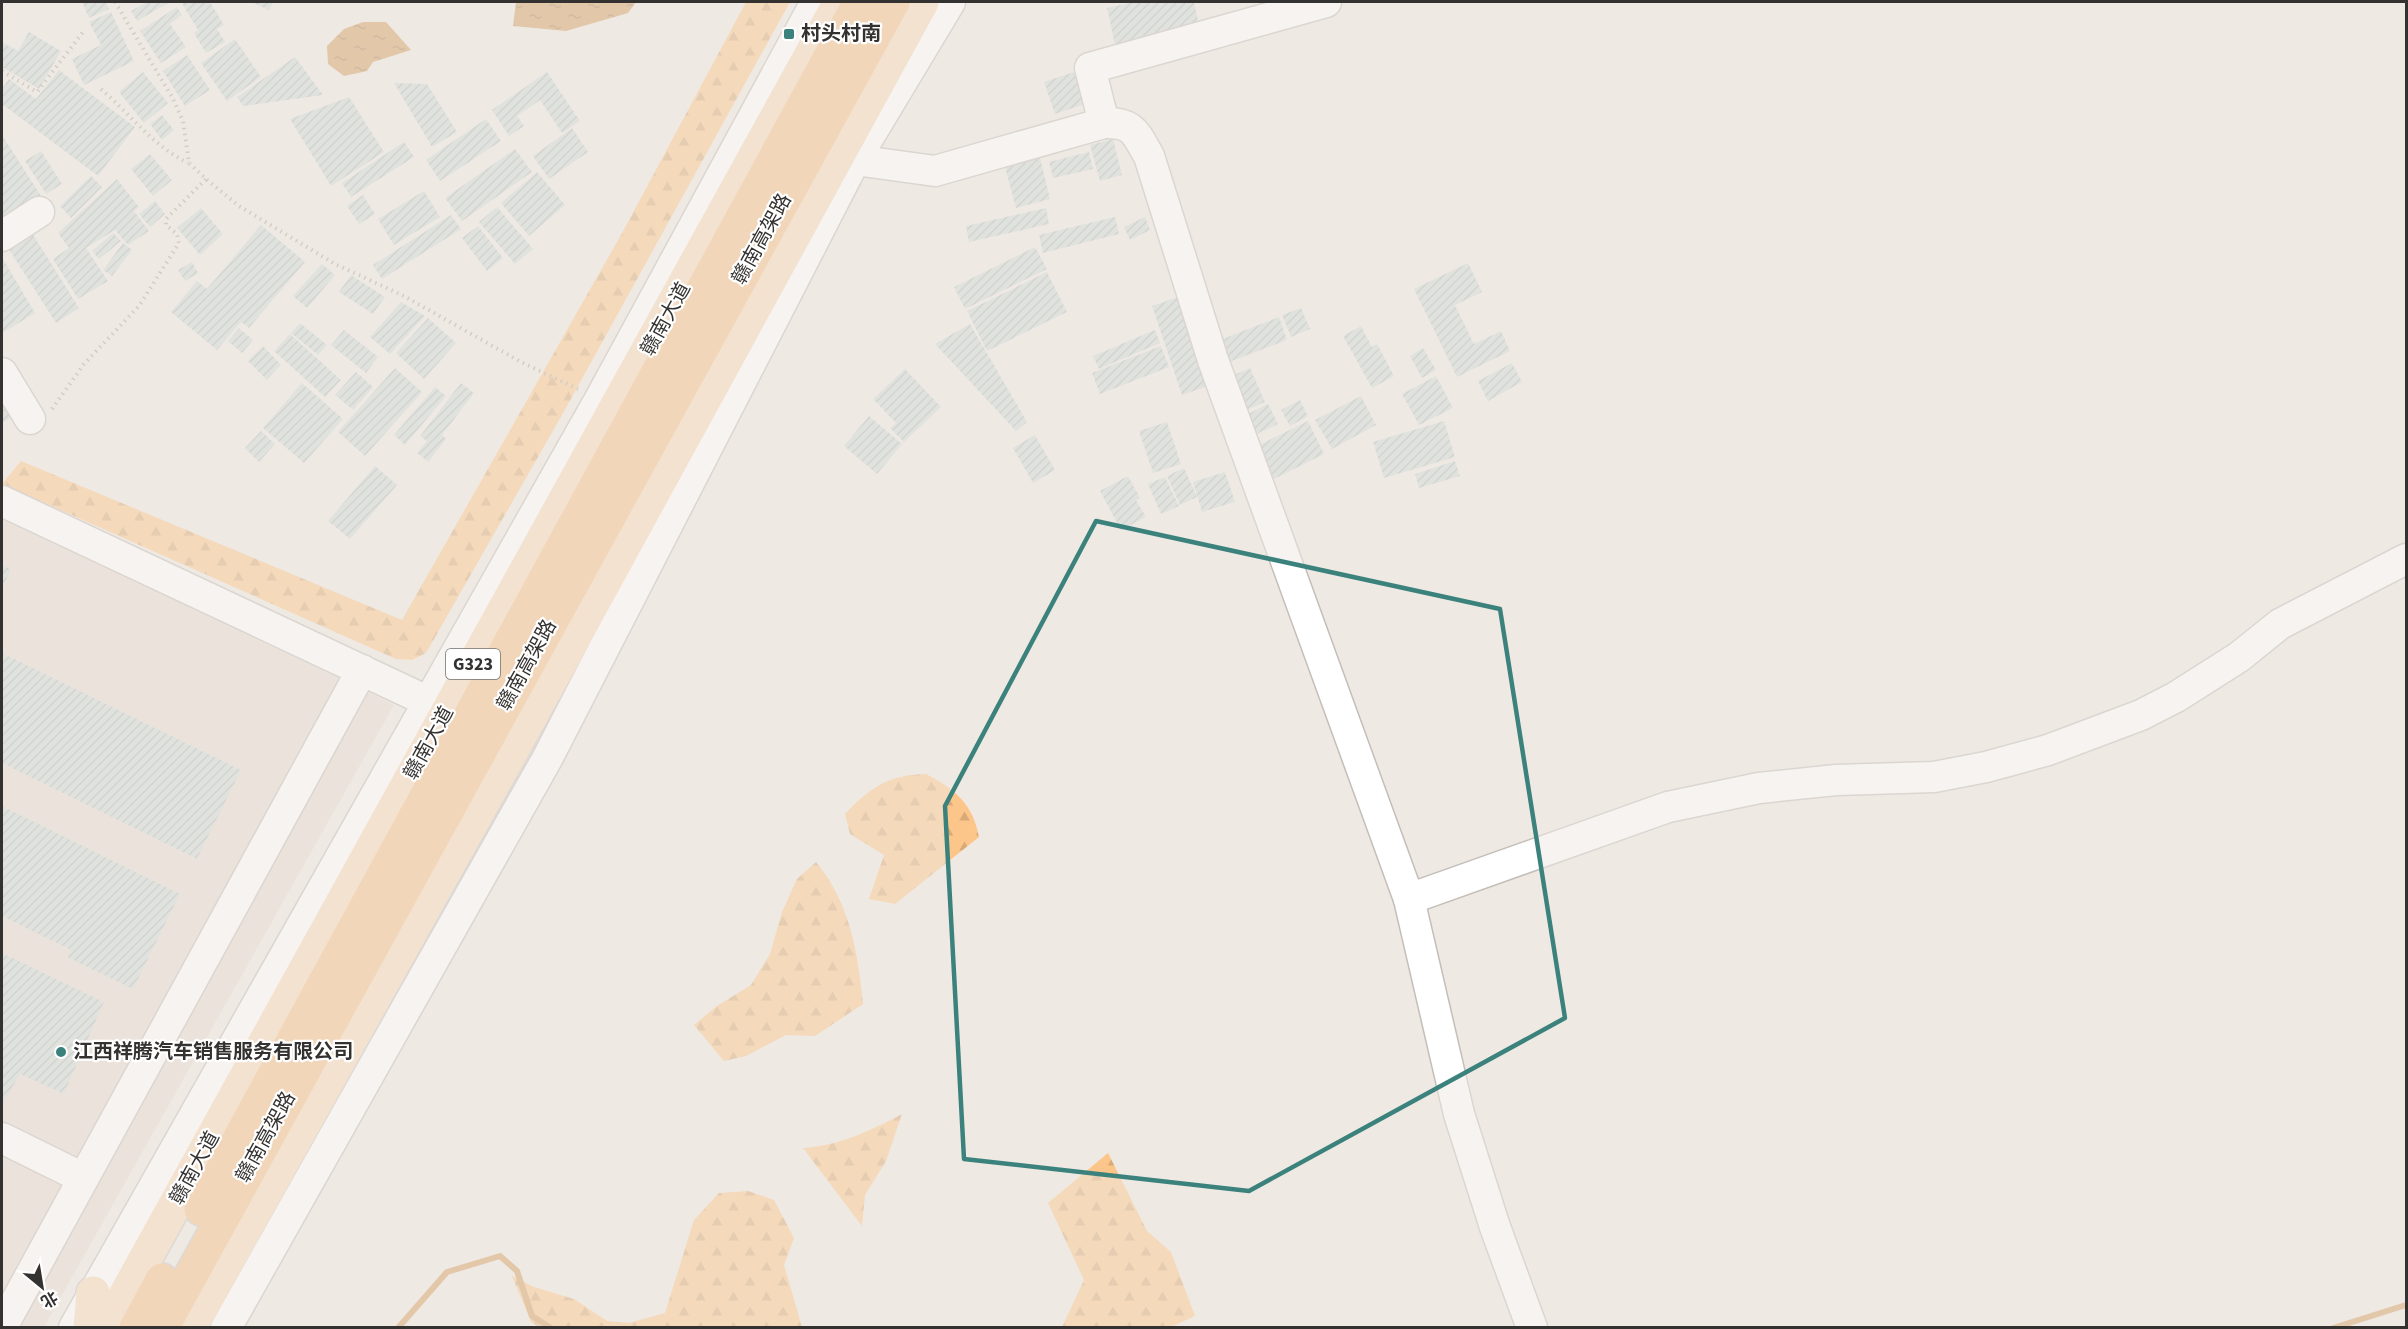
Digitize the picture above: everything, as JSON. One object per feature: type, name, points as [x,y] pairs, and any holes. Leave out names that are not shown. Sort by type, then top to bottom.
[{"type":"highway","name":"赣南高架路","points":[[136,1328],[544,585],[860,2]]},
{"type":"highway","name":"赣南高架路","points":[[162,1328],[893,2]]},
{"type":"main road","name":"赣南大道","points":[[107,1328],[840,2]]},
{"type":"main road","points":[[190,1328],[513,749],[922,2]]},
{"type":"main road","points":[[90,1328],[93,1293]]},
{"type":"street","points":[[74,1328],[600,399],[816,2]]},
{"type":"street","points":[[226,1328],[547,759],[855,160],[950,2]]},
{"type":"street","points":[[1104,123],[1090,68],[1326,2]]},
{"type":"street","points":[[855,160],[935,171],[1104,123],[1122,122],[1134,130],[1149,156],[1213,360],[1408,899],[1459,1114],[1495,1227],[1532,1328]]},
{"type":"street","points":[[2,236],[39,212]]},
{"type":"street","points":[[2,373],[30,419]]},
{"type":"street","points":[[2,501],[427,701]]},
{"type":"street","points":[[1408,899],[1668,807],[1760,789],[1836,780],[1934,777],[1986,767],[2048,750],[2141,715],[2239,657],[2280,624],[2406,560]]},
{"type":"street","points":[[2,1327],[362,670]]},
{"type":"street","points":[[2,1138],[83,1178]]},
{"type":"path","points":[[115,2],[183,121],[189,163]]},
{"type":"path","points":[[2,71],[37,92],[83,32]]},
{"type":"path","points":[[100,89],[130,114],[167,152],[189,163],[239,206],[335,264],[404,296],[521,362],[600,399]]},
{"type":"path","points":[[30,419],[39,419],[51,410],[84,364],[140,306],[178,243],[177,234],[166,225],[166,219],[206,179]]},
{"type":"highlighted area","points":[[1096,521],[1500,609],[1565,1018],[1249,1191],[964,1159],[945,806]]},
{"type":"shaded area","points":[[2,510],[394,705],[44,1327],[2,1327]]},
{"type":"green space","points":[[746,2],[790,2],[562,415],[426,653],[412,660],[396,659],[2,484],[21,461],[402,620],[621,235]]},
{"type":"green space","points":[[926,774],[946,786],[961,799],[972,815],[979,837],[895,904],[869,899],[884,855],[850,834],[845,814],[863,796],[881,784],[901,777]]},
{"type":"green space","points":[[816,862],[837,894],[850,929],[855,947],[863,1004],[815,1036],[786,1035],[746,1056],[724,1061],[694,1025],[717,1006],[751,985],[770,954],[782,912],[797,879]]},
{"type":"green space","points":[[902,1114],[886,1161],[865,1195],[862,1226],[803,1148],[842,1141]]},
{"type":"green space","points":[[1108,1153],[1147,1231],[1171,1252],[1195,1316],[1171,1327],[1062,1327],[1084,1280],[1048,1203]]},
{"type":"green space","points":[[748,1191],[774,1200],[794,1238],[784,1265],[802,1327],[541,1328],[531,1322],[512,1276],[534,1287],[574,1299],[607,1321],[629,1323],[665,1313],[694,1220],[719,1193]]},
{"type":"water","points":[[516,2],[636,2],[628,13],[566,31],[513,26]]},
{"type":"water","points":[[363,22],[386,22],[411,50],[373,62],[367,71],[344,76],[328,64],[327,46],[344,29]]},
{"type":"building","points":[[82,2],[106,2],[109,9],[89,18]]},
{"type":"building","points":[[147,2],[170,2],[137,21],[131,11]]},
{"type":"building","points":[[181,2],[210,2],[224,25],[217,29],[225,42],[206,53],[194,33],[198,30]]},
{"type":"building","points":[[251,2],[273,2],[269,10]]},
{"type":"building","points":[[1134,2],[1194,2],[1199,26],[1115,45],[1107,8]]},
{"type":"building","points":[[177,7],[182,15],[170,24],[186,47],[161,63],[140,31]]},
{"type":"building","points":[[111,12],[134,61],[84,85],[72,59],[101,45],[89,22]]},
{"type":"building","points":[[29,32],[61,51],[39,89],[2,67],[2,42],[18,51]]},
{"type":"building","points":[[235,39],[261,77],[227,101],[201,63]]},
{"type":"building","points":[[187,55],[210,90],[185,106],[163,71]]},
{"type":"building","points":[[295,57],[323,95],[243,106],[237,97]]},
{"type":"building","points":[[59,70],[135,127],[98,176],[2,104],[2,89],[9,79],[36,99]]},
{"type":"building","points":[[143,72],[168,103],[144,123],[119,92]]},
{"type":"building","points":[[547,72],[580,121],[562,133],[540,100],[517,116],[524,126],[509,136],[492,110]]},
{"type":"building","points":[[1074,72],[1085,104],[1055,114],[1044,82]]},
{"type":"building","points":[[394,83],[427,84],[457,132],[432,147]]},
{"type":"building","points":[[349,97],[384,152],[331,186],[290,119]]},
{"type":"building","points":[[162,115],[174,130],[162,140],[150,124]]},
{"type":"building","points":[[486,119],[501,141],[440,181],[426,160]]},
{"type":"building","points":[[572,128],[588,152],[549,179],[533,156]]},
{"type":"building","points":[[2,135],[45,202],[2,226]]},
{"type":"building","points":[[1113,139],[1122,175],[1100,181],[1090,145]]},
{"type":"building","points":[[404,142],[414,157],[351,197],[342,183]]},
{"type":"building","points":[[515,149],[532,172],[462,221],[445,198]]},
{"type":"building","points":[[41,151],[62,184],[46,194],[25,161]]},
{"type":"building","points":[[1089,152],[1093,169],[1053,178],[1049,162]]},
{"type":"building","points":[[150,154],[172,180],[153,196],[131,169]]},
{"type":"building","points":[[1040,158],[1050,199],[1016,208],[1005,167]]},
{"type":"building","points":[[537,172],[565,205],[529,236],[501,203]]},
{"type":"building","points":[[91,176],[102,187],[71,218],[60,206]]},
{"type":"building","points":[[117,179],[139,207],[134,211],[149,231],[128,245],[115,230],[86,248],[108,281],[78,299],[53,259],[69,248],[58,233]]},
{"type":"building","points":[[424,191],[440,217],[394,245],[378,219]]},
{"type":"building","points":[[363,195],[375,214],[359,224],[347,206]]},
{"type":"building","points":[[155,201],[165,214],[150,227],[139,214]]},
{"type":"building","points":[[497,207],[533,249],[515,264],[479,222]]},
{"type":"building","points":[[201,208],[223,234],[200,255],[177,228]]},
{"type":"building","points":[[1046,208],[1049,224],[969,242],[966,226]]},
{"type":"building","points":[[451,215],[461,229],[382,279],[373,265]]},
{"type":"building","points":[[1115,217],[1119,234],[1043,253],[1039,235]]},
{"type":"building","points":[[1145,217],[1150,230],[1130,240],[1124,227]]},
{"type":"building","points":[[261,225],[305,262],[249,328],[241,322],[217,350],[171,312],[197,281],[207,289]]},
{"type":"building","points":[[478,226],[503,258],[487,271],[462,238]]},
{"type":"building","points":[[32,233],[79,308],[56,323],[8,248]]},
{"type":"building","points":[[113,233],[121,241],[99,259],[92,251]]},
{"type":"building","points":[[123,243],[132,250],[112,276],[103,270]]},
{"type":"building","points":[[1035,247],[1047,269],[965,309],[954,287]]},
{"type":"building","points":[[2,257],[35,313],[2,333]]},
{"type":"building","points":[[192,262],[198,273],[185,281],[178,270]]},
{"type":"building","points":[[1468,263],[1482,292],[1455,305],[1474,344],[1501,331],[1510,351],[1457,377],[1414,289]]},
{"type":"building","points":[[322,264],[335,275],[307,308],[293,296]]},
{"type":"building","points":[[1047,272],[1067,312],[987,351],[967,311]]},
{"type":"building","points":[[351,275],[385,297],[373,314],[339,292]]},
{"type":"building","points":[[1178,297],[1208,386],[1182,395],[1152,306]]},
{"type":"building","points":[[401,302],[425,316],[390,354],[370,337]]},
{"type":"building","points":[[1301,308],[1310,329],[1291,337],[1282,315]]},
{"type":"building","points":[[1279,317],[1287,340],[1229,362],[1220,340]]},
{"type":"building","points":[[428,318],[456,343],[424,379],[396,353]]},
{"type":"building","points":[[300,323],[327,345],[318,355],[291,333]]},
{"type":"building","points":[[970,324],[1027,422],[1016,431],[935,344]]},
{"type":"building","points":[[1361,326],[1372,347],[1377,344],[1394,376],[1372,388],[1343,336]]},
{"type":"building","points":[[239,328],[253,340],[242,353],[228,341]]},
{"type":"building","points":[[344,330],[378,357],[366,373],[331,345]]},
{"type":"building","points":[[1155,330],[1160,343],[1099,369],[1093,356]]},
{"type":"building","points":[[290,334],[341,380],[325,397],[274,351]]},
{"type":"building","points":[[263,346],[281,365],[267,380],[248,361]]},
{"type":"building","points":[[1161,346],[1169,367],[1100,394],[1092,373]]},
{"type":"building","points":[[1423,348],[1436,370],[1422,378],[1410,356]]},
{"type":"building","points":[[1512,363],[1522,382],[1488,401],[1478,381]]},
{"type":"building","points":[[395,368],[422,392],[365,456],[338,432]]},
{"type":"building","points":[[1250,368],[1265,402],[1242,412],[1227,378]]},
{"type":"building","points":[[905,369],[941,407],[904,442],[890,428],[896,423],[873,399]]},
{"type":"building","points":[[356,372],[373,387],[353,410],[335,395]]},
{"type":"building","points":[[1436,376],[1453,408],[1419,425],[1402,394]]},
{"type":"building","points":[[302,383],[343,419],[304,463],[263,428]]},
{"type":"building","points":[[461,383],[474,393],[442,435],[446,439],[428,462],[417,453],[427,441],[420,436]]},
{"type":"building","points":[[435,387],[446,396],[405,445],[394,435]]},
{"type":"building","points":[[2,393],[15,415],[2,423]]},
{"type":"building","points":[[1361,396],[1376,425],[1332,449],[1315,420]]},
{"type":"building","points":[[1300,400],[1308,416],[1290,426],[1281,410]]},
{"type":"building","points":[[1268,404],[1278,424],[1252,436],[1242,417]]},
{"type":"building","points":[[869,416],[902,444],[877,474],[844,446]]},
{"type":"building","points":[[1308,421],[1324,454],[1272,480],[1255,447]]},
{"type":"building","points":[[1444,421],[1455,457],[1384,478],[1373,442]]},
{"type":"building","points":[[1167,422],[1181,464],[1153,473],[1139,431]]},
{"type":"building","points":[[261,431],[275,444],[259,462],[245,448]]},
{"type":"building","points":[[1035,435],[1055,470],[1033,483],[1013,448]]},
{"type":"building","points":[[1455,461],[1460,476],[1419,488],[1415,474]]},
{"type":"building","points":[[375,466],[397,485],[350,539],[328,521]]},
{"type":"building","points":[[1184,468],[1197,497],[1180,505],[1167,476]]},
{"type":"building","points":[[1225,472],[1235,502],[1202,512],[1193,482]]},
{"type":"building","points":[[1128,476],[1140,498],[1136,500],[1146,517],[1121,530],[1100,491]]},
{"type":"building","points":[[1165,477],[1179,506],[1161,514],[1148,484]]},
{"type":"building","points":[[2,565],[11,569],[2,588]]},
{"type":"building","points":[[2,653],[241,770],[197,859],[2,763]]},
{"type":"building","points":[[2,806],[180,894],[133,989],[67,957],[71,950],[2,916]]},
{"type":"building","points":[[2,953],[104,1002],[64,1094],[20,1074],[2,1105]]},
{"type":"waterway","points":[[398,1328],[447,1272],[500,1256],[517,1271],[532,1316],[551,1328]]},
{"type":"waterway","points":[[2333,1328],[2406,1305]]},
{"type":"place","name":"村头村南","points":[[789,34]]},
{"type":"place","name":"江西祥腾汽车销售服务有限公司","points":[[61,1052]]}]
